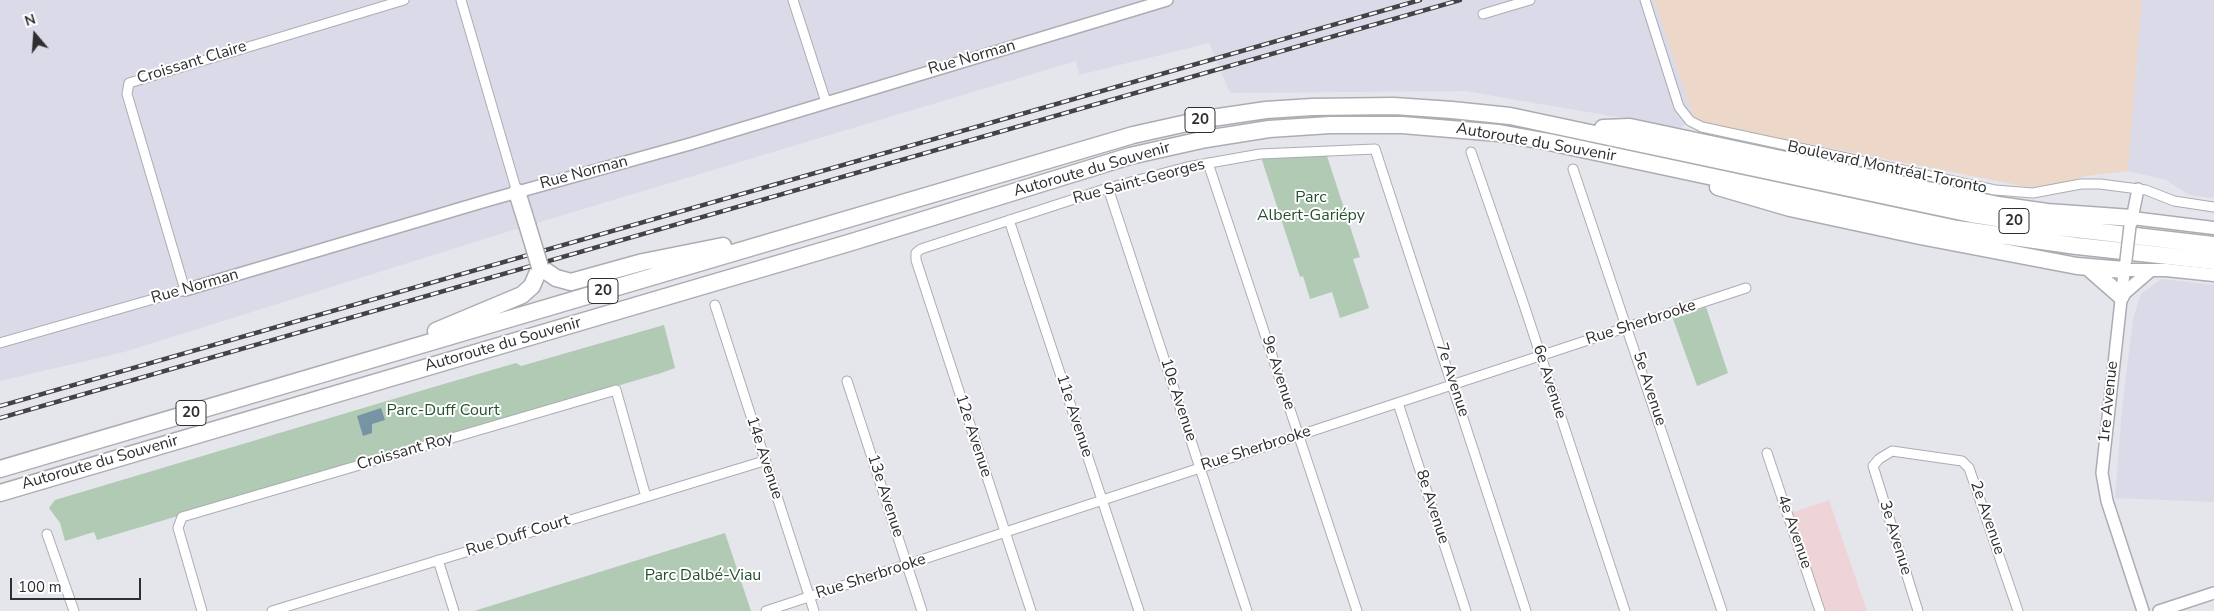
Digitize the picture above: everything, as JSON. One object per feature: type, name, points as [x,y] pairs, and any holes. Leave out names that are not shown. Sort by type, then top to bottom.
[{"type":"highway","name":"Autoroute du Souvenir","points":[[0,469],[1142,132],[1247,112],[1319,107],[1415,107],[1484,113],[1574,128],[1971,214],[2049,226],[2214,245]]},
{"type":"highway","name":"Autoroute du Souvenir","points":[[0,493],[862,239],[1112,162],[1206,139],[1303,126],[1419,125],[1518,136],[1957,229],[2077,246],[2214,261]]},
{"type":"highway","points":[[1574,128],[1630,127],[1998,205],[2131,222]]},
{"type":"highway","points":[[1629,159],[1790,208],[2089,268],[2125,265]]},
{"type":"highway","points":[[367,360],[522,295],[532,286],[540,269],[517,192]]},
{"type":"highway","points":[[540,269],[560,280],[578,281],[643,262],[838,222]]},
{"type":"highway","points":[[2089,268],[2121,296]]},
{"type":"main road","points":[[2131,222],[2214,228]]},
{"type":"main road","points":[[2125,265],[2151,270],[2214,275]]},
{"type":"main road","points":[[2121,296],[2138,284],[2151,270]]},
{"type":"street","name":"Croissant Claire","points":[[185,290],[128,94],[129,83],[404,0]]},
{"type":"street","points":[[461,0],[517,192]]},
{"type":"street","points":[[793,0],[826,102]]},
{"type":"street","name":"Rue Norman","points":[[0,343],[517,192],[690,144],[1166,0]]},
{"type":"street","points":[[1483,14],[1530,0]]},
{"type":"street","name":"Boulevard Montréal-Toronto","points":[[1645,0],[1679,107],[1686,117],[1702,127],[1995,190],[2040,192],[2088,184],[2138,189],[2153,192],[2179,203],[2214,207]]},
{"type":"street","name":"Rue Saint-Georges","points":[[916,260],[916,254],[921,250],[1009,220],[1108,188],[1208,163],[1260,154],[1375,149]]},
{"type":"street","name":"7e Avenue","points":[[1375,149],[1454,385],[1526,611]]},
{"type":"street","name":"6e Avenue","points":[[1471,152],[1626,611]]},
{"type":"street","name":"9e Avenue","points":[[1208,163],[1357,611]]},
{"type":"street","name":"5e Avenue","points":[[1573,168],[1722,611]]},
{"type":"street","name":"10e Avenue","points":[[1108,188],[1247,611]]},
{"type":"street","name":"1re Avenue","points":[[2138,189],[2125,265],[2102,462],[2107,501],[2143,611]]},
{"type":"street","name":"11e Avenue","points":[[1009,220],[1139,611]]},
{"type":"street","name":"12e Avenue","points":[[916,260],[1031,611]]},
{"type":"street","name":"Rue Sherbrooke","points":[[766,611],[1746,288]]},
{"type":"street","name":"14e Avenue","points":[[715,305],[814,611]]},
{"type":"street","name":"13e Avenue","points":[[847,381],[922,611]]},
{"type":"street","name":"Croissant Roy","points":[[202,611],[178,528],[182,518],[616,390],[646,497]]},
{"type":"street","name":"8e Avenue","points":[[1398,403],[1466,611]]},
{"type":"street","name":"2e Avenue","points":[[1873,466],[1887,454],[1900,452],[1962,461],[1969,468],[2018,611]]},
{"type":"street","name":"4e Avenue","points":[[1767,453],[1820,611]]},
{"type":"street","name":"Rue Duff Court","points":[[272,611],[764,461]]},
{"type":"street","name":"3e Avenue","points":[[1873,466],[1918,611]]},
{"type":"street","points":[[47,534],[74,611]]},
{"type":"street","points":[[438,560],[454,611]]},
{"type":"street","points":[[2159,611],[2214,593]]},
{"type":"shaded area","points":[[0,0],[1654,0],[1693,116],[1681,128],[1465,91],[1230,93],[1209,43],[1079,75],[1076,61],[510,231],[124,352],[0,381]]},
{"type":"shaded area","points":[[1654,0],[2142,0],[2128,171],[2087,176],[2046,187],[2028,187],[1703,123],[1693,116]]},
{"type":"shaded area","points":[[2142,0],[2214,0],[2214,198],[2190,195],[2166,180],[2128,171]]},
{"type":"shaded area","points":[[2161,279],[2214,285],[2214,502],[2115,498],[2122,408],[2133,319],[2141,294]]},
{"type":"shaded area","points":[[1829,500],[1867,611],[1824,611],[1791,513]]},
{"type":"green space","name":"Parc Albert-Gariépy","points":[[1325,150],[1360,257],[1353,259],[1369,308],[1340,318],[1332,292],[1310,299],[1303,276],[1300,277],[1260,154]]},
{"type":"green space","points":[[1706,307],[1728,373],[1697,386],[1673,319]]},
{"type":"green space","name":"Parc-Duff Court","points":[[664,325],[675,368],[661,373],[97,540],[94,532],[65,541],[60,523],[49,508],[55,500],[437,386],[516,363],[521,366]]},
{"type":"green space","name":"Parc Dalbé-Viau","points":[[725,533],[751,611],[474,611]]},
{"type":"water","points":[[381,408],[385,420],[372,424],[372,433],[363,436],[357,416]]},
{"type":"railway","points":[[0,406],[1420,0]]},
{"type":"railway","points":[[0,418],[1460,0]]}]
